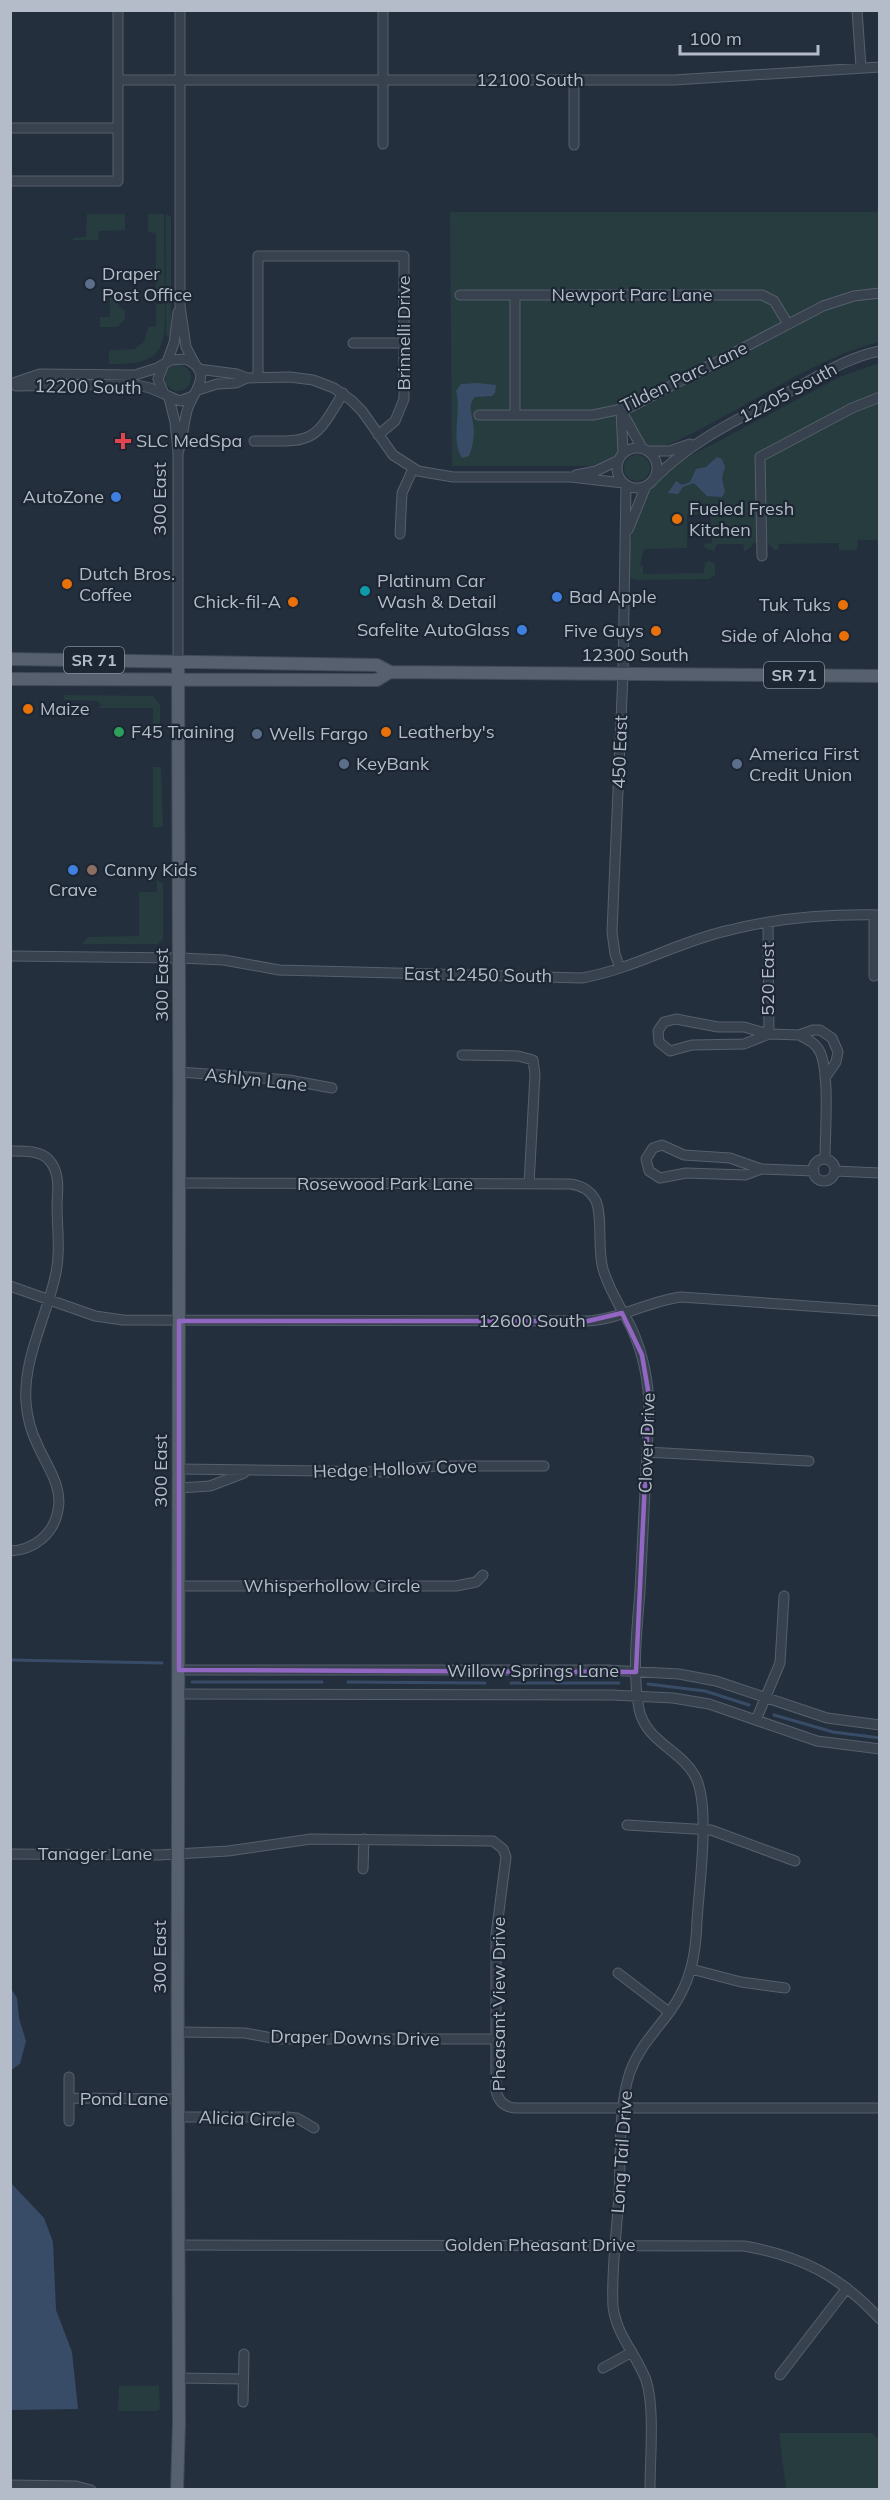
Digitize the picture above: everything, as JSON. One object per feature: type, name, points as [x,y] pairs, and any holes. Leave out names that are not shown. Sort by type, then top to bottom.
[{"type":"main road","name":"12300 South","points":[[10,659],[376,665],[390,672],[879,676]]},
{"type":"main road","name":"300 East","points":[[177,2490],[180,1321],[178,662]]},
{"type":"main road","name":"12300 South","points":[[10,679],[377,680],[390,672]]},
{"type":"street","points":[[10,181],[118,181],[118,10]]},
{"type":"street","points":[[180,10],[180,306],[186,347],[197,366],[201,379],[197,392]]},
{"type":"street","points":[[383,10],[383,144]]},
{"type":"street","points":[[857,10],[861,67]]},
{"type":"street","name":"12100 South","points":[[118,80],[674,80],[879,67]]},
{"type":"street","points":[[574,80],[574,145]]},
{"type":"street","points":[[10,128],[118,128]]},
{"type":"street","name":"Brinnelli Drive","points":[[258,377],[258,256],[404,256],[403,405],[395,421],[378,435]]},
{"type":"street","name":"Tilden Parc Lane","points":[[479,415],[593,415],[621,410],[838,300],[879,293]]},
{"type":"street","name":"Newport Parc Lane","points":[[460,295],[762,295],[774,301],[788,324]]},
{"type":"street","points":[[515,295],[515,415]]},
{"type":"street","points":[[180,306],[174,343],[158,379],[167,396],[185,400],[217,384],[236,383],[247,378],[258,377],[302,378],[324,383],[343,393],[357,405],[393,455],[413,469],[440,476],[571,477],[625,484],[637,488],[646,486],[655,478],[657,464],[621,410]]},
{"type":"street","points":[[353,343],[404,343]]},
{"type":"street","name":"12205 South","points":[[655,478],[670,462],[698,442],[837,366],[879,351]]},
{"type":"street","points":[[166,363],[181,358],[197,366],[247,378]]},
{"type":"street","name":"12200 South","points":[[10,384],[40,374],[135,375],[149,372],[166,363]]},
{"type":"street","name":"12200 South","points":[[10,384],[89,386],[132,384],[145,386],[167,396]]},
{"type":"street","name":"300 East","points":[[178,453],[187,410],[197,392]]},
{"type":"street","points":[[254,441],[296,441],[312,435],[323,426],[343,393]]},
{"type":"street","name":"300 East","points":[[167,396],[175,419],[178,453],[178,662]]},
{"type":"street","points":[[762,556],[760,457],[852,408],[879,397]]},
{"type":"street","points":[[621,410],[620,457],[617,474],[625,484]]},
{"type":"street","name":"12205 South","points":[[645,449],[669,451],[698,442]]},
{"type":"street","points":[[571,477],[596,471],[631,448],[645,449]]},
{"type":"street","points":[[400,534],[402,493],[413,469]]},
{"type":"street","name":"450 East","points":[[620,968],[615,954],[612,932],[623,674],[625,484]]},
{"type":"street","name":"450 East","points":[[626,535],[646,486]]},
{"type":"street","points":[[874,976],[877,915]]},
{"type":"street","name":"East 12450 South","points":[[10,956],[180,958],[224,960],[279,970],[582,978],[620,968],[729,930],[821,916],[877,915]]},
{"type":"street","name":"520 East","points":[[768,924],[769,1034]]},
{"type":"street","points":[[769,1034],[744,1044],[692,1046],[670,1051],[659,1042],[658,1031],[664,1022],[676,1018],[718,1027],[744,1027],[769,1034],[799,1035],[820,1030],[835,1042],[838,1057],[825,1078]]},
{"type":"street","points":[[799,1035],[812,1041],[819,1050],[825,1078],[825,1159]]},
{"type":"street","points":[[462,1055],[518,1056],[533,1060],[535,1074],[529,1184]]},
{"type":"street","name":"Ashlyn Lane","points":[[179,1072],[289,1080],[332,1088]]},
{"type":"street","points":[[761,1170],[730,1158],[684,1155],[662,1145],[650,1151],[646,1159],[649,1171],[660,1178],[687,1173],[745,1174],[761,1170],[814,1171]]},
{"type":"street","points":[[10,1151],[33,1152],[44,1156],[57,1175],[57,1268],[29,1364],[26,1401],[33,1435],[57,1486],[59,1507],[52,1526],[39,1542],[25,1549],[10,1551]]},
{"type":"street","points":[[825,1159],[834,1164],[835,1171],[831,1178],[824,1180],[817,1178],[814,1171],[818,1161],[825,1159]]},
{"type":"street","points":[[835,1171],[879,1173]]},
{"type":"street","name":"Rosewood Park Lane","points":[[179,1183],[570,1184],[588,1191]]},
{"type":"street","name":"Clover Drive","points":[[588,1191],[597,1208],[598,1244],[603,1269],[637,1342],[646,1370],[650,1396],[636,1672]]},
{"type":"street","name":"12600 South","points":[[10,1286],[113,1320],[588,1321],[600,1320],[660,1300],[681,1297],[879,1311]]},
{"type":"street","points":[[647,1452],[808,1461]]},
{"type":"street","name":"Hedge Hollow Cove","points":[[179,1469],[246,1472],[388,1472],[436,1466],[544,1466]]},
{"type":"street","name":"Hedge Hollow Cove","points":[[179,1488],[210,1486],[246,1472]]},
{"type":"street","name":"Whisperhollow Circle","points":[[178,1586],[456,1586],[476,1582],[483,1575]]},
{"type":"street","points":[[756,1720],[781,1657],[784,1596]]},
{"type":"street","name":"Willow Springs Lane","points":[[179,1670],[679,1674],[716,1681],[827,1718],[879,1725]]},
{"type":"street","name":"Long Tail Drive","points":[[636,1672],[637,1696],[646,1728],[679,1756],[695,1776],[702,1797],[696,1946],[692,1969],[685,1987],[637,2055],[629,2075],[623,2108],[613,2298],[615,2317],[622,2338],[632,2352],[648,2389],[650,2489]]},
{"type":"street","name":"Willow Springs Lane","points":[[179,1694],[673,1698],[709,1704],[817,1741],[879,1749]]},
{"type":"street","points":[[627,1825],[702,1829],[726,1834],[795,1861]]},
{"type":"street","name":"Pheasant View Drive","points":[[179,1853],[228,1851],[302,1839],[484,1839],[497,1843],[503,1849],[506,1862],[496,1935],[496,2090],[500,2100],[507,2107],[879,2108]]},
{"type":"street","points":[[363,1839],[363,1869]]},
{"type":"street","name":"Tanager Lane","points":[[10,1854],[179,1853]]},
{"type":"street","points":[[692,1969],[741,1982],[785,1988]]},
{"type":"street","points":[[618,1973],[669,2012]]},
{"type":"street","name":"Draper Downs Drive","points":[[178,2032],[245,2033],[277,2039],[496,2039]]},
{"type":"street","name":"Pond Lane","points":[[69,2077],[69,2121]]},
{"type":"street","name":"Pond Lane","points":[[69,2098],[178,2099]]},
{"type":"street","name":"Alicia Circle","points":[[178,2118],[287,2117],[306,2121],[314,2128]]},
{"type":"street","name":"Golden Pheasant Drive","points":[[177,2245],[722,2245],[766,2250],[806,2262],[847,2288],[879,2319]]},
{"type":"street","points":[[780,2375],[847,2288]]},
{"type":"street","points":[[603,2368],[632,2352]]},
{"type":"street","points":[[243,2402],[244,2354]]},
{"type":"street","points":[[179,2378],[243,2379]]},
{"type":"street","points":[[10,2485],[76,2486],[91,2490]]},
{"type":"highlighted area","points":[[622,1313],[642,1355],[649,1396],[636,1672],[179,1670],[179,1321],[588,1321]]},
{"type":"green space","points":[[450,212],[879,212],[879,342],[817,365],[693,433],[648,451],[621,411],[620,455],[617,461],[590,466],[452,466]]},
{"type":"green space","points":[[87,214],[125,214],[125,230],[99,231],[98,240],[73,240],[73,238],[86,237]]},
{"type":"green space","points":[[164,214],[165,300],[156,300],[156,233],[148,232],[148,215]]},
{"type":"green space","points":[[166,214],[171,217],[171,327],[169,336],[166,335]]},
{"type":"green space","points":[[110,292],[115,292],[119,296],[119,306],[125,311],[125,319],[118,327],[100,327],[100,317],[110,317]]},
{"type":"green space","points":[[156,304],[165,304],[165,321],[161,345],[156,353],[139,362],[109,364],[111,350],[134,349],[144,342],[148,327],[156,326]]},
{"type":"green space","points":[[879,363],[879,540],[858,540],[857,550],[839,550],[839,543],[779,544],[778,550],[775,550],[767,543],[754,543],[744,551],[743,544],[717,544],[714,551],[705,548],[704,544],[712,543],[710,514],[687,515],[687,548],[644,549],[640,565],[643,566],[643,574],[704,573],[705,563],[709,561],[715,564],[715,575],[709,579],[635,580],[629,577],[630,546],[634,526],[645,496],[675,464],[842,376]]},
{"type":"green space","points":[[178,365],[187,369],[191,378],[187,387],[178,391],[169,387],[165,378],[169,369]]},
{"type":"green space","points":[[637,455],[646,459],[650,468],[646,477],[637,481],[628,477],[624,468],[628,459]]},
{"type":"green space","points":[[64,695],[153,696],[160,704],[160,740],[157,740],[157,732],[153,731],[153,708],[99,708],[99,706],[106,705],[100,705],[99,701],[64,700]]},
{"type":"green space","points":[[153,767],[161,767],[163,827],[153,827]]},
{"type":"green space","points":[[157,880],[163,884],[163,939],[158,944],[82,944],[88,937],[139,936],[139,892],[157,892]]},
{"type":"green space","points":[[119,2386],[159,2386],[160,2409],[157,2411],[118,2411]]},
{"type":"green space","points":[[779,2433],[872,2433],[879,2439],[879,2489],[786,2489]]},
{"type":"water","points":[[461,384],[496,385],[495,393],[492,396],[475,397],[473,400],[471,407],[474,427],[473,444],[469,456],[462,458],[456,434],[458,408],[456,391]]},
{"type":"water","points":[[717,457],[722,459],[725,467],[722,478],[725,492],[722,497],[707,496],[694,483],[683,487],[678,494],[668,493],[676,481],[682,485],[690,482],[696,469],[706,467]]},
{"type":"water","points":[[10,1987],[17,1998],[19,2018],[26,2041],[20,2064],[11,2070]]},
{"type":"water","points":[[11,2183],[44,2218],[53,2242],[56,2310],[72,2352],[78,2409],[11,2410]]},
{"type":"waterway","points":[[10,1660],[162,1663]]},
{"type":"waterway","points":[[192,1682],[322,1682]]},
{"type":"waterway","points":[[348,1682],[485,1683]]},
{"type":"waterway","points":[[511,1683],[619,1683]]},
{"type":"waterway","points":[[648,1684],[705,1691],[749,1705]]},
{"type":"waterway","points":[[774,1715],[833,1732],[880,1738]]},
{"type":"place","name":"Draper Post Office","points":[[90,284]]},
{"type":"place","name":"SLC MedSpa","points":[[123,441]]},
{"type":"place","name":"AutoZone","points":[[116,497]]},
{"type":"place","name":"Fueled Fresh Kitchen","points":[[677,519]]},
{"type":"place","name":"Dutch Bros. Coffee","points":[[67,584]]},
{"type":"place","name":"Platinum Car Wash & Detail","points":[[365,591]]},
{"type":"place","name":"Bad Apple","points":[[557,597]]},
{"type":"place","name":"Chick-fil-A","points":[[293,602]]},
{"type":"place","name":"Tuk Tuks","points":[[843,605]]},
{"type":"place","name":"Safelite AutoGlass","points":[[522,630]]},
{"type":"place","name":"Five Guys","points":[[656,631]]},
{"type":"place","name":"Side of Aloha","points":[[844,636]]},
{"type":"place","name":"Maize","points":[[28,709]]},
{"type":"place","name":"F45 Training","points":[[119,732]]},
{"type":"place","name":"Leatherby's","points":[[386,732]]},
{"type":"place","name":"Wells Fargo","points":[[257,734]]},
{"type":"place","name":"KeyBank","points":[[344,764]]},
{"type":"place","name":"America First Credit Union","points":[[737,764]]},
{"type":"place","name":"Crave","points":[[73,870]]},
{"type":"place","name":"Canny Kids","points":[[92,870]]}]
